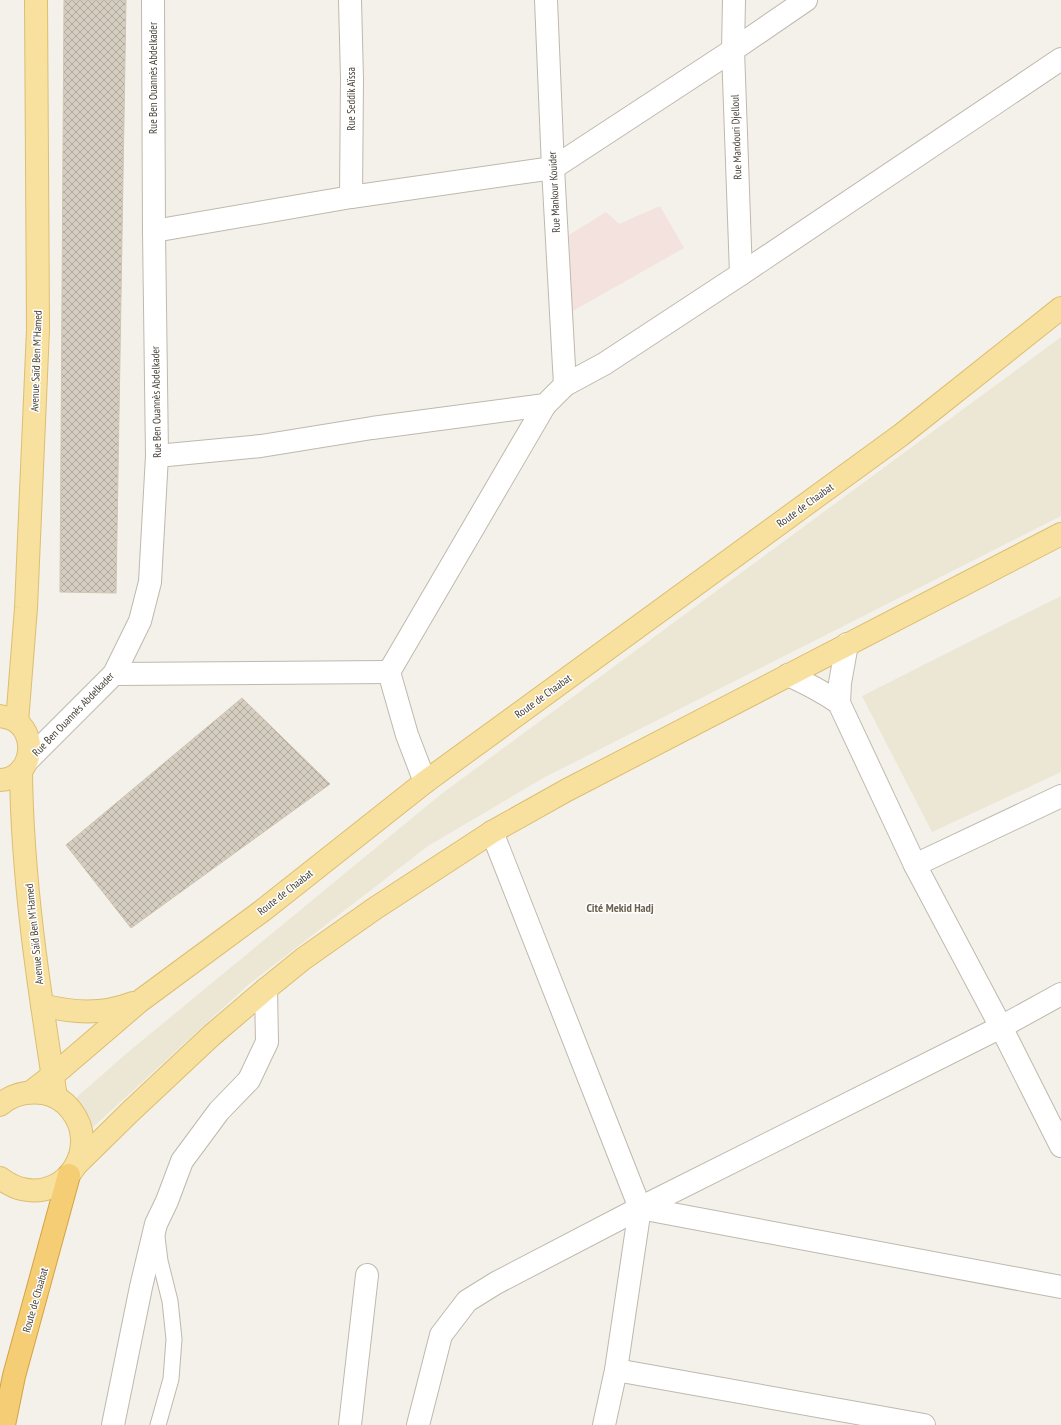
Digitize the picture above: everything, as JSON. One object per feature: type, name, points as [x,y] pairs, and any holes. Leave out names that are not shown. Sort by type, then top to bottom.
[{"type":"highway","name":"Route de Chaabat","points":[[4,1425],[14,1376],[73,1170]]},
{"type":"main road","name":"Avenue Saïd Ben M'Hamed","points":[[36,0],[38,329],[26,608],[8,719],[25,730],[29,740],[30,751],[24,766],[23,832],[32,929],[56,1098]]},
{"type":"main road","name":"Route de Chaabat","points":[[31,1092],[140,1001],[262,911],[425,782],[901,435],[1061,308]]},
{"type":"main road","points":[[0,1178],[10,1185],[22,1190],[48,1188],[59,1183],[131,1111],[212,1035],[303,959],[374,909],[492,832],[567,790],[1061,534]]},
{"type":"main road","points":[[0,780],[13,777],[24,766]]},
{"type":"main road","points":[[42,1005],[62,1010],[101,1012],[121,1008],[140,1001]]},
{"type":"main road","points":[[0,1105],[7,1099],[18,1094],[31,1092],[44,1093],[67,1105],[75,1115],[81,1127],[83,1139],[81,1152],[73,1170]]},
{"type":"street","name":"Rue Ben Ouannès Abdelkader","points":[[24,766],[114,674],[140,621],[150,582],[157,456],[153,0]]},
{"type":"street","name":"Rue Seddik Aïssa","points":[[350,0],[352,79],[351,197]]},
{"type":"street","name":"Rue Mankour Kouider","points":[[546,0],[553,168],[565,385]]},
{"type":"street","name":"Rue Mandouri Djelloul","points":[[734,0],[733,50],[741,274]]},
{"type":"street","points":[[154,231],[351,197],[553,168],[733,50],[806,0]]},
{"type":"street","points":[[425,782],[407,735],[389,672],[544,405],[565,385],[604,364],[1061,60]]},
{"type":"street","points":[[157,456],[261,446],[372,428],[544,405]]},
{"type":"street","points":[[847,644],[840,683],[839,703],[915,865],[1001,1027],[1061,1146]]},
{"type":"street","points":[[114,674],[389,672]]},
{"type":"street","points":[[788,675],[823,692],[839,703]]},
{"type":"street","points":[[915,865],[1061,796]]},
{"type":"street","points":[[492,832],[640,1208],[616,1370],[604,1425]]},
{"type":"street","points":[[113,1425],[141,1287],[156,1224],[167,1201],[182,1161],[219,1111],[249,1080],[267,1042],[266,989]]},
{"type":"street","points":[[418,1425],[441,1335],[467,1301],[496,1283],[640,1208],[1001,1027],[1061,994]]},
{"type":"street","points":[[640,1208],[1061,1286]]},
{"type":"street","points":[[350,1425],[367,1275]]},
{"type":"street","points":[[616,1370],[924,1425]]},
{"type":"lane","points":[[156,1224],[160,1261],[170,1301],[174,1340],[171,1379],[158,1425]]},
{"type":"shaded area","points":[[660,206],[684,248],[571,312],[569,235],[606,212],[619,224]]},
{"type":"shaded area","points":[[1061,337],[1061,516],[545,777],[428,846],[248,985],[90,1130],[77,1097],[127,1053],[440,795]]},
{"type":"shaded area","points":[[1061,596],[1061,772],[932,832],[862,696]]},
{"type":"building","points":[[64,0],[126,0],[116,593],[60,592]]},
{"type":"building","points":[[242,698],[330,784],[131,928],[66,845]]},
{"type":"district","name":"Cité Mekid Hadj","points":[[620,907]]}]
